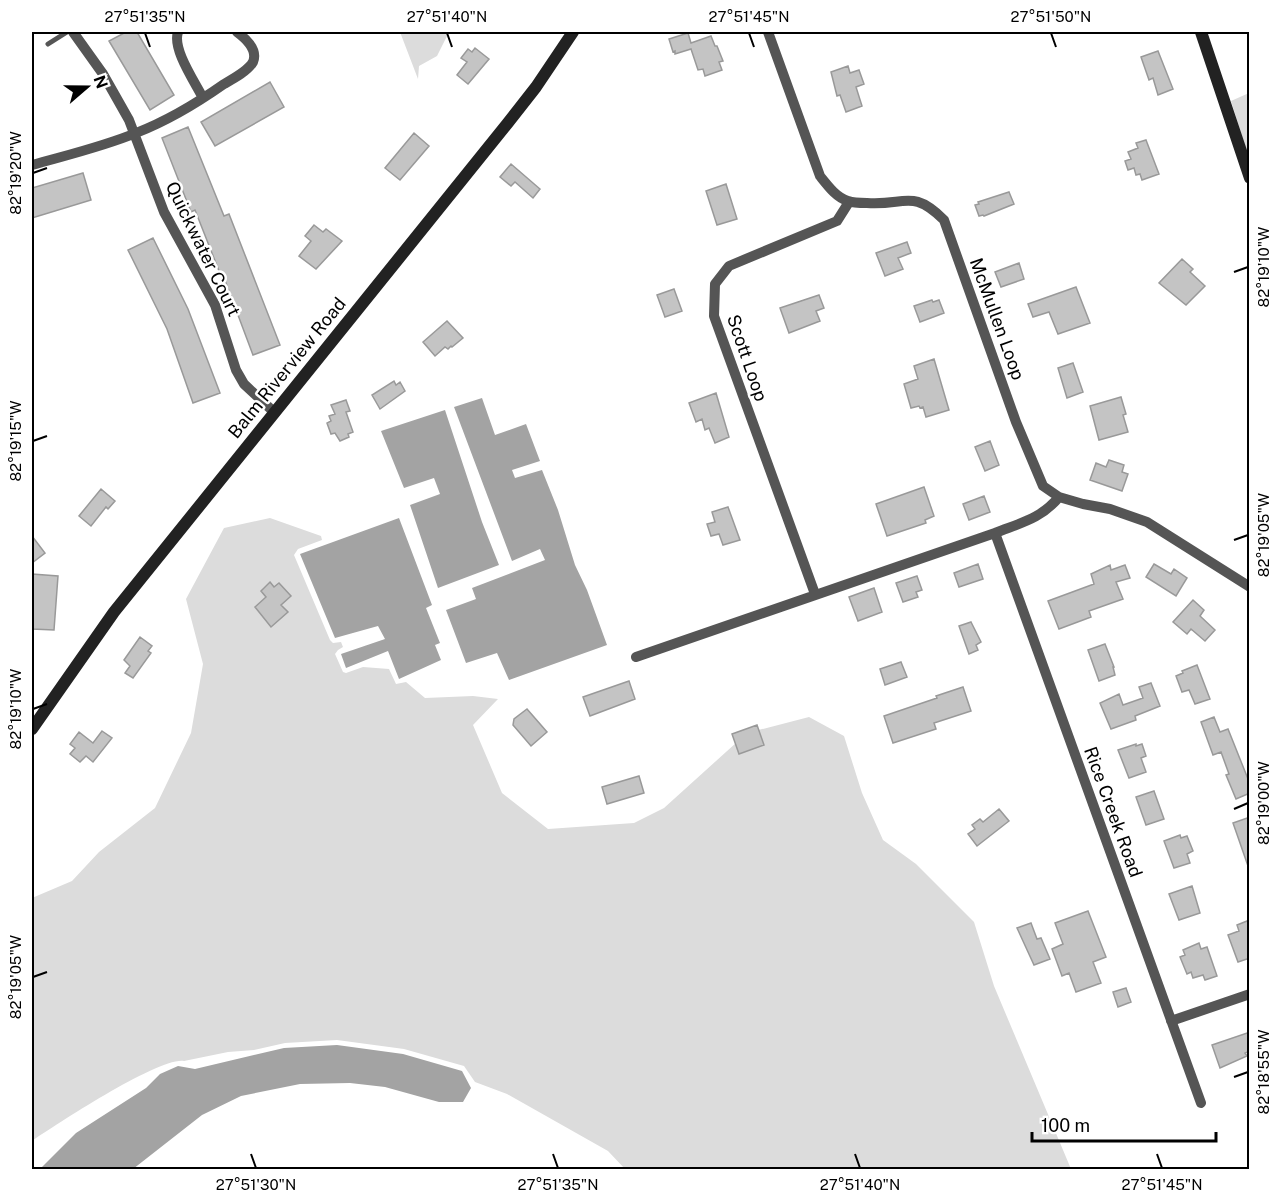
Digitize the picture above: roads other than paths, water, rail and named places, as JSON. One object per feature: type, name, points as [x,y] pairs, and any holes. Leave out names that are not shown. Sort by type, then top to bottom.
[{"type":"main road","name":"Balm Riverview Road","points":[[32,729],[114,612],[514,115],[573,32]]},
{"type":"main road","points":[[1201,32],[1250,178]]},
{"type":"street","name":"Quickwater Court","points":[[73,32],[113,90],[135,134],[164,212],[215,305],[236,370],[244,384],[275,413]]},
{"type":"street","points":[[178,32],[176,37],[178,49],[203,98]]},
{"type":"street","points":[[32,165],[135,134],[173,116],[203,98],[253,62],[251,46],[237,32]]},
{"type":"street","points":[[768,32],[820,177],[833,192],[849,202]]},
{"type":"street","name":"McMullen Loop","points":[[849,202],[873,204],[913,200],[930,206],[944,220],[1016,422],[1043,486],[1059,497]]},
{"type":"street","name":"Scott Loop","points":[[815,594],[714,316],[715,284],[729,266],[837,221],[849,202]]},
{"type":"street","points":[[636,657],[995,533],[1041,515],[1059,497],[1110,509],[1147,522],[1250,587]]},
{"type":"street","name":"Rice Creek Road","points":[[995,533],[1201,1103]]},
{"type":"street","points":[[1172,1021],[1250,994]]},
{"type":"lane","points":[[48,44],[67,32]]}]
